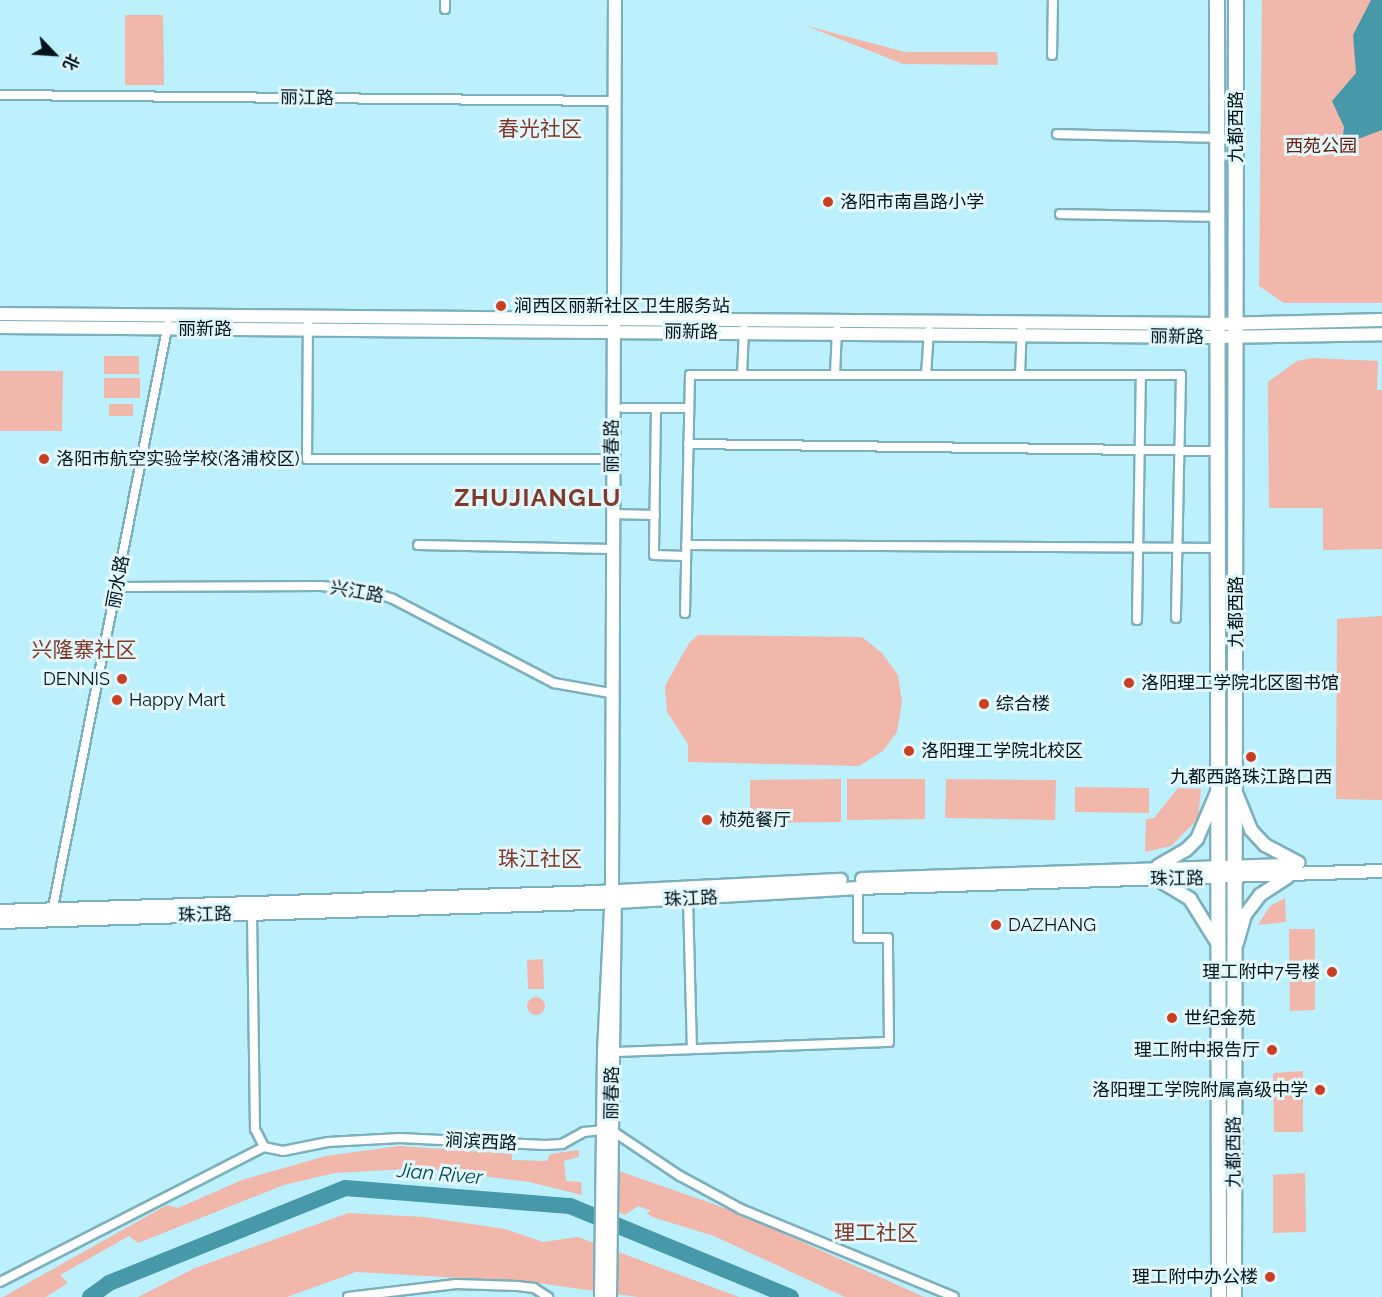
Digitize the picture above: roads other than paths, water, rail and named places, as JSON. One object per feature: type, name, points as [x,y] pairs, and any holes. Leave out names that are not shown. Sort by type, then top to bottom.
[{"type":"main road","name":"丽春路","points":[[610,1297],[607,1131],[613,1052],[610,693],[615,0]]},
{"type":"main road","name":"九都西路","points":[[1217,0],[1219,1297]]},
{"type":"main road","name":"九都西路","points":[[1234,1297],[1236,0]]},
{"type":"main road","name":"丽新路","points":[[0,314],[308,316],[612,325],[743,333],[837,334],[1022,322],[1218,331]]},
{"type":"main road","name":"丽新路","points":[[0,327],[308,329],[612,325],[744,320],[837,321],[1022,336],[1218,331],[1382,334]]},
{"type":"main road","name":"丽新路","points":[[1235,331],[1382,320]]},
{"type":"main road","points":[[1220,785],[1197,839],[1156,874],[1190,899],[1220,948]]},
{"type":"main road","points":[[1236,791],[1251,830],[1273,850],[1303,869]]},
{"type":"main road","name":"珠江路","points":[[0,911],[52,915],[252,914],[1220,873],[1382,862]]},
{"type":"main road","points":[[1235,953],[1245,915],[1260,895],[1281,879],[1303,869]]},
{"type":"main road","name":"珠江路","points":[[1303,869],[1382,870]]},
{"type":"main road","name":"珠江路","points":[[0,922],[52,915],[613,899],[688,899],[858,888],[1156,874]]},
{"type":"main road","name":"丽春路","points":[[601,1297],[613,899]]},
{"type":"street","points":[[1052,55],[1053,0]]},
{"type":"street","name":"丽江路","points":[[0,95],[615,101]]},
{"type":"street","points":[[1058,134],[1216,138]]},
{"type":"street","points":[[1060,214],[1216,217]]},
{"type":"street","name":"丽水路","points":[[52,915],[170,315]]},
{"type":"street","points":[[308,316],[306,459],[612,459]]},
{"type":"street","points":[[742,375],[744,320]]},
{"type":"street","points":[[835,375],[837,321]]},
{"type":"street","points":[[1020,375],[1022,322]]},
{"type":"street","points":[[926,375],[929,328]]},
{"type":"street","points":[[685,613],[690,375],[1181,375],[1176,618]]},
{"type":"street","points":[[1137,620],[1141,375]]},
{"type":"street","points":[[623,408],[689,408]]},
{"type":"street","points":[[656,408],[654,555],[686,556]]},
{"type":"street","points":[[688,444],[1218,450]]},
{"type":"street","points":[[612,514],[655,515]]},
{"type":"street","points":[[418,545],[611,549]]},
{"type":"street","points":[[686,545],[1218,548]]},
{"type":"street","name":"兴江路","points":[[117,587],[321,586],[369,591],[393,599],[554,683],[610,693]]},
{"type":"street","points":[[613,1052],[889,1042],[888,938],[858,938],[858,888]]},
{"type":"street","points":[[688,899],[692,1049]]},
{"type":"street","points":[[0,1282],[264,1146],[255,1129],[252,914]]},
{"type":"street","points":[[607,1131],[689,1182],[741,1209],[954,1297]]},
{"type":"street","name":"涧滨西路","points":[[264,1146],[283,1151],[328,1142],[400,1137],[562,1144],[584,1132],[607,1131]]},
{"type":"street","points":[[348,1297],[456,1284],[534,1288],[548,1297]]},
{"type":"water","points":[[1371,0],[1382,0],[1382,130],[1342,145],[1344,127],[1332,101],[1356,73],[1353,35]]},
{"type":"waterway","name":"Jian River","points":[[90,1297],[109,1283],[345,1188],[570,1206],[791,1297]]},
{"type":"place","name":"洛阳市南昌路小学","points":[[828,202]]},
{"type":"place","name":"涧西区丽新社区卫生服务站","points":[[501,306]]},
{"type":"place","name":"洛阳市航空实验学校(洛浦校区)","points":[[44,459]]},
{"type":"place","name":"DENNIS","points":[[122,679]]},
{"type":"place","name":"洛阳理工学院北区图书馆","points":[[1129,683]]},
{"type":"place","name":"Happy Mart","points":[[117,700]]},
{"type":"place","name":"综合楼","points":[[984,704]]},
{"type":"place","name":"洛阳理工学院北校区","points":[[909,751]]},
{"type":"place","name":"九都西路珠江路口西","points":[[1251,757]]},
{"type":"place","name":"桢苑餐厅","points":[[707,820]]},
{"type":"place","name":"DAZHANG","points":[[996,925]]},
{"type":"place","name":"理工附中7号楼","points":[[1332,972]]},
{"type":"place","name":"世纪金苑","points":[[1172,1018]]},
{"type":"place","name":"理工附中报告厅","points":[[1272,1050]]},
{"type":"place","name":"洛阳理工学院附属高级中学","points":[[1320,1090]]},
{"type":"place","name":"理工附中办公楼","points":[[1270,1277]]},
{"type":"district","name":"春光社区","points":[[540,129]]},
{"type":"district","name":"ZHUJIANGLU","points":[[538,498]]},
{"type":"district","name":"兴隆寨社区","points":[[84,650]]},
{"type":"district","name":"珠江社区","points":[[540,859]]},
{"type":"district","name":"理工社区","points":[[876,1233]]},
{"type":"park label","name":"西苑公园","points":[[1321,146]]}]
